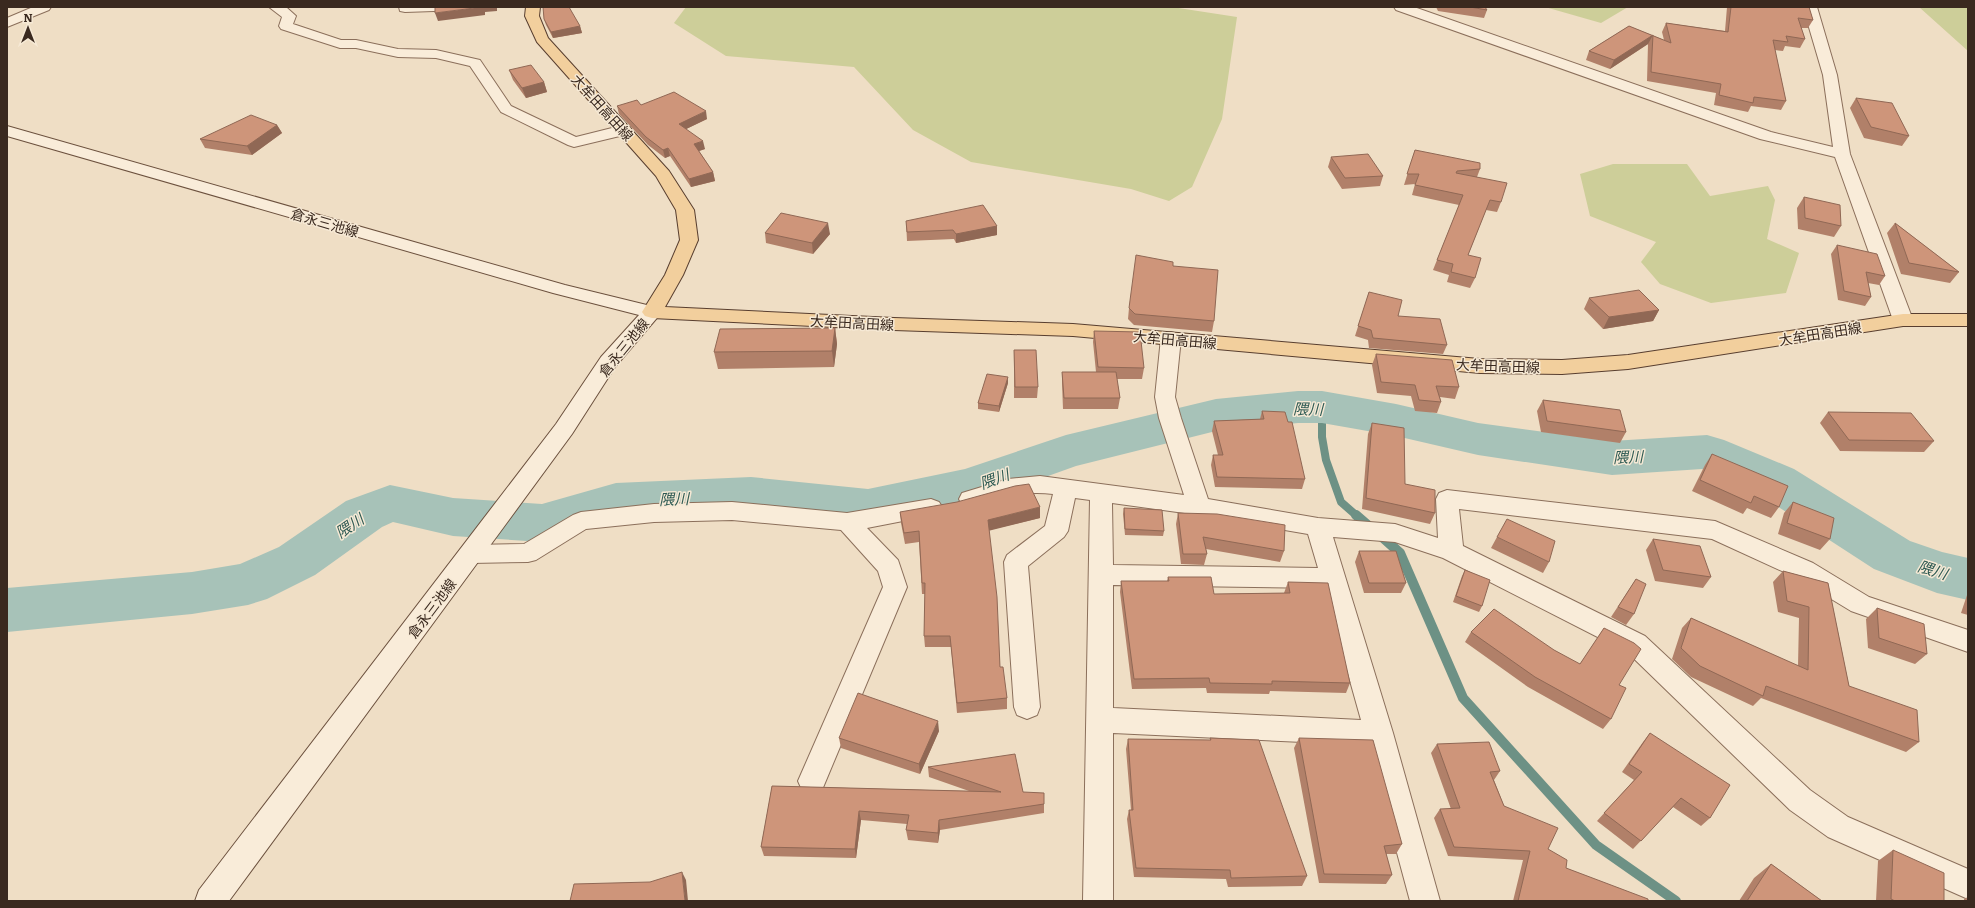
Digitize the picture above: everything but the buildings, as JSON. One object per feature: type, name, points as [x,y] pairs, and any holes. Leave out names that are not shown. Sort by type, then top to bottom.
[{"type":"main road","name":"大牟田高田線","points":[[533,7],[532,16],[542,39],[663,174],[685,210],[689,240],[674,274],[652,312],[894,324],[1073,330],[1480,366],[1562,367],[1628,362],[1903,320],[1968,320]]},
{"type":"street","points":[[7,23],[44,7]]},
{"type":"street","points":[[276,7],[284,11],[289,16],[286,26],[340,44],[356,44],[398,53],[436,54],[475,63],[506,109],[574,142],[624,130]]},
{"type":"street","points":[[405,8],[434,7]]},
{"type":"street","points":[[1401,7],[1766,136],[1842,154]]},
{"type":"street","points":[[1810,7],[1830,75],[1842,154],[1903,320]]},
{"type":"street","name":"倉永三池線","points":[[7,131],[545,284],[652,312],[608,362],[564,429],[210,901]]},
{"type":"street","points":[[1171,338],[1165,397],[1172,424],[1199,506]]},
{"type":"street","points":[[471,554],[528,553],[581,521],[654,513],[732,510],[847,522],[959,503],[1008,487],[1040,484],[1199,506],[1318,527],[1389,532],[1451,551],[1636,644],[1800,800],[1838,827],[1968,884]]},
{"type":"street","points":[[1027,707],[1016,562],[1056,531],[1066,487]]},
{"type":"street","points":[[1098,901],[1101,493]]},
{"type":"street","points":[[1451,551],[1447,499],[1715,530],[1804,570],[1860,604],[1968,641]]},
{"type":"street","points":[[812,781],[896,587],[889,567],[847,522]]},
{"type":"street","points":[[1318,527],[1379,733],[1425,901]]},
{"type":"street","points":[[1101,575],[1333,578]]},
{"type":"street","points":[[1100,720],[1379,733]]},
{"type":"green space","points":[[686,7],[1172,7],[1237,17],[1222,119],[1192,187],[1169,201],[1131,189],[971,162],[913,130],[854,67],[726,56],[674,23]]},
{"type":"green space","points":[[1545,7],[1628,7],[1601,23]]},
{"type":"green space","points":[[1919,7],[1968,7],[1968,51]]},
{"type":"green space","points":[[1613,164],[1687,164],[1710,196],[1768,186],[1775,200],[1767,239],[1799,253],[1786,293],[1711,303],[1660,284],[1641,262],[1656,242],[1590,216],[1580,174]]},
{"type":"waterway","name":"隈川","points":[[7,610],[192,593],[248,584],[297,561],[364,514],[390,503],[453,517],[542,523],[616,501],[751,495],[868,508],[970,486],[1066,452],[1216,415],[1298,407],[1322,407],[1396,420],[1478,439],[1612,458],[1707,452],[1777,482],[1892,555],[1937,572],[1968,579]]},
{"type":"waterway","points":[[1322,407],[1322,437],[1326,460],[1341,502],[1357,516]]},
{"type":"waterway","points":[[1356,515],[1371,528]]},
{"type":"waterway","points":[[1380,535],[1400,553],[1463,698],[1596,845],[1676,901]]}]
